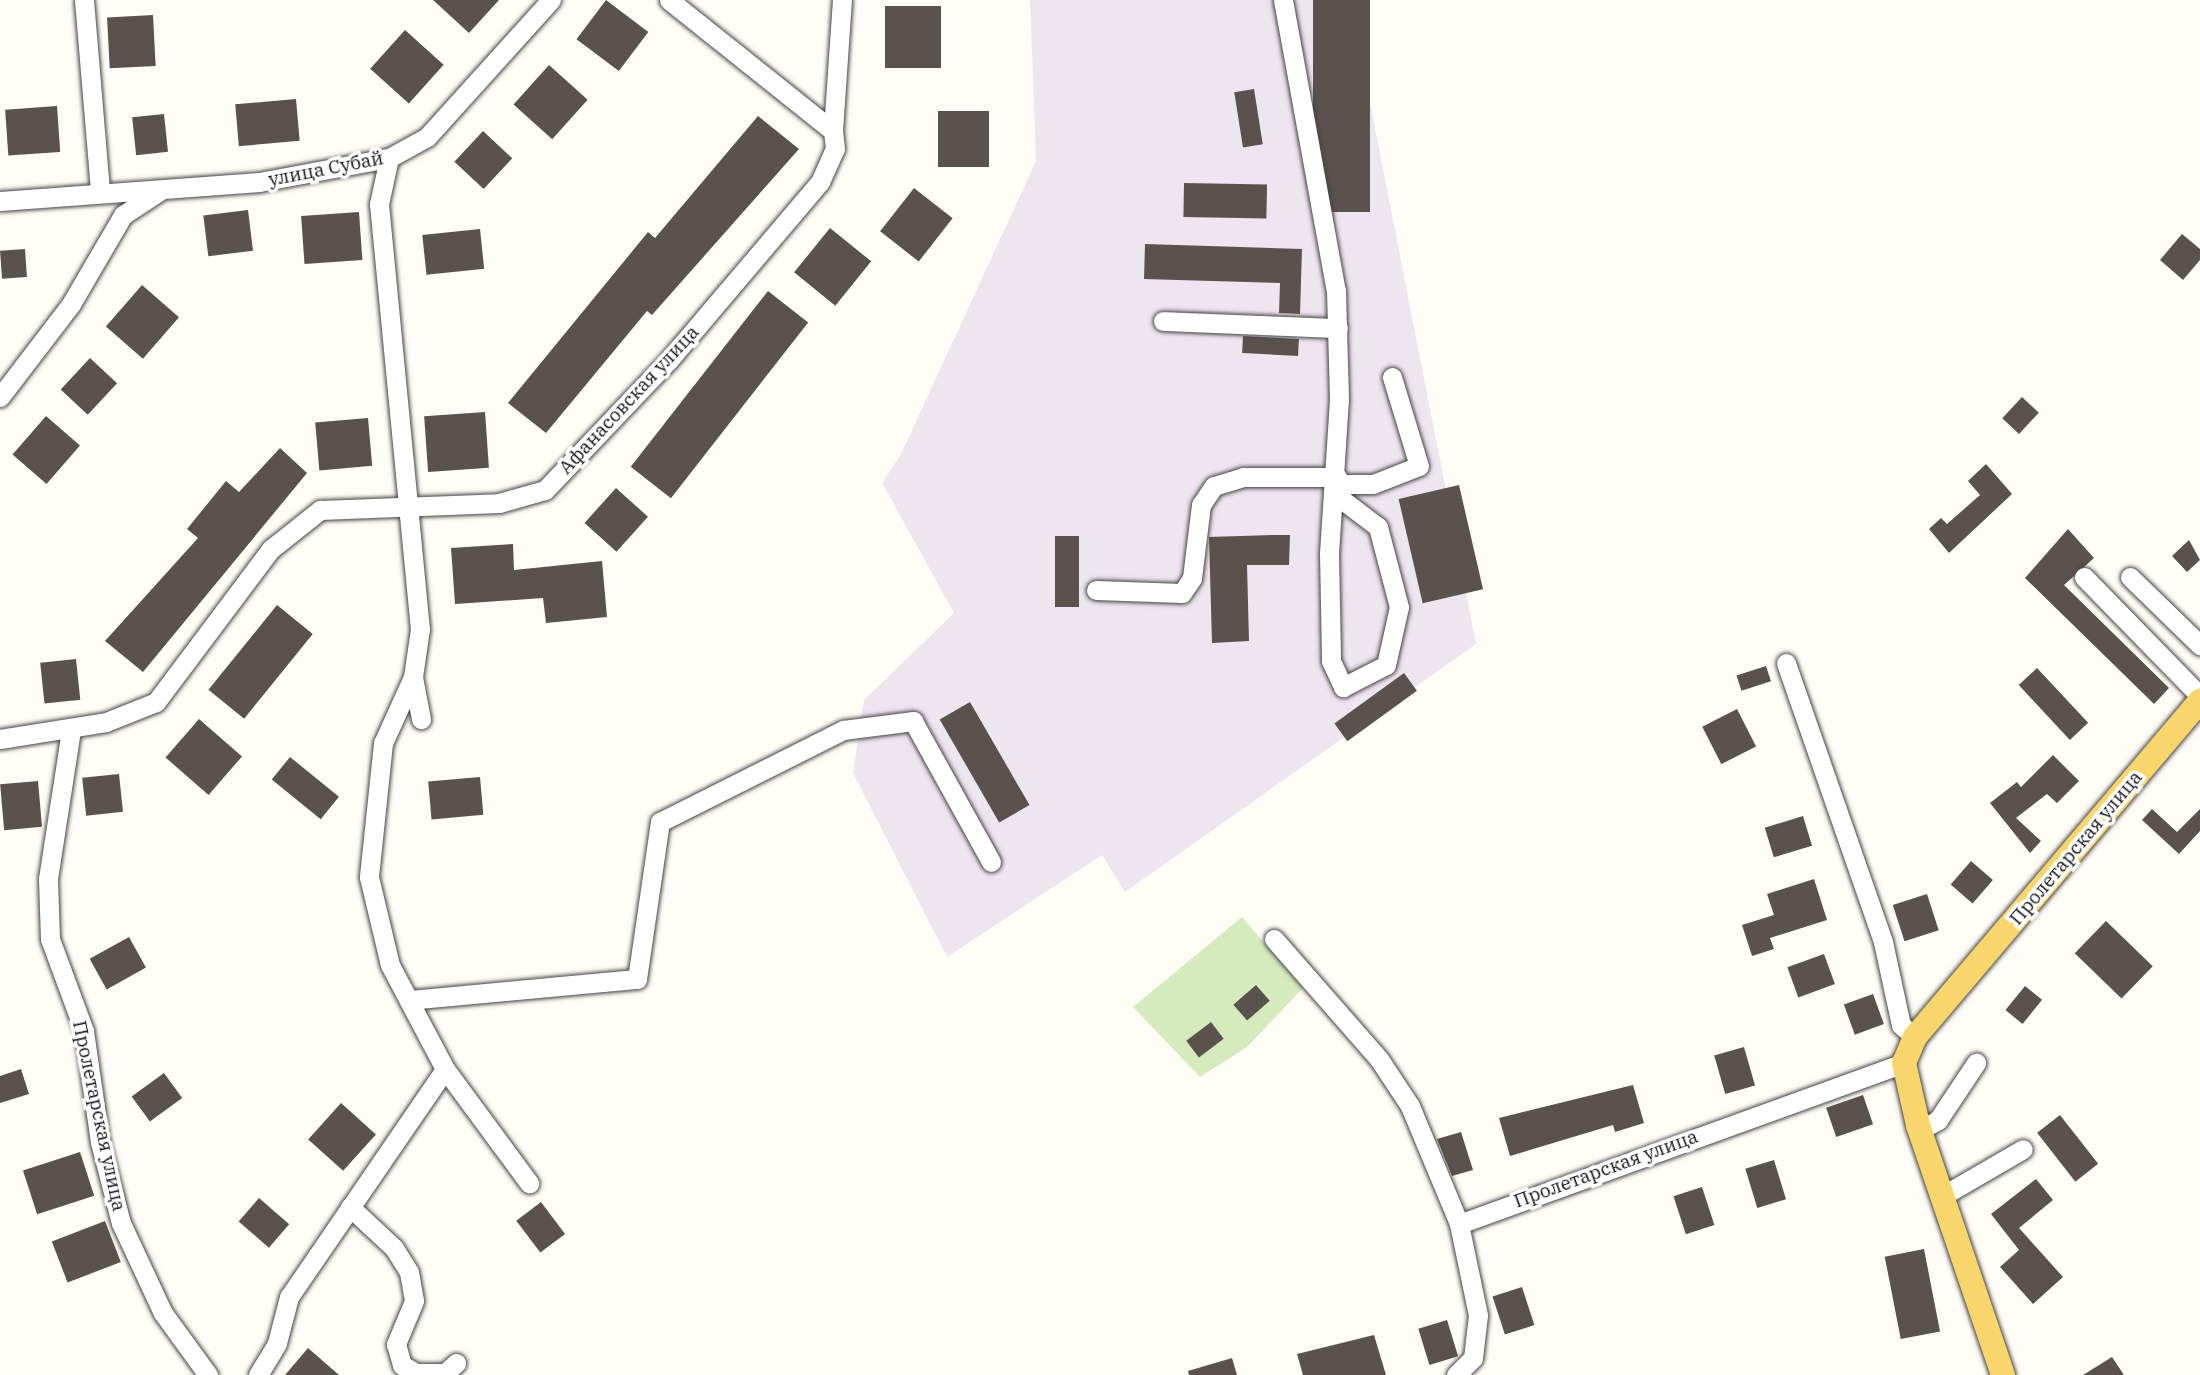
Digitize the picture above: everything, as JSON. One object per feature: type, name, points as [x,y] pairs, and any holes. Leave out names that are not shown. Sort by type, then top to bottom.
[{"type":"main road","name":"Пролетарская улица","points":[[1904,1063],[1915,1037],[2200,698]]},
{"type":"main road","points":[[1904,1063],[1920,1130],[2003,1375]]},
{"type":"street","points":[[84,0],[100,191]]},
{"type":"street","name":"улица Субай","points":[[0,201],[100,191],[162,190],[259,182],[389,158],[426,137],[551,0]]},
{"type":"street","points":[[669,0],[834,131]]},
{"type":"street","name":"Афанасовская улица","points":[[0,739],[71,730],[156,702],[271,549],[320,510],[408,504],[499,503],[545,490],[668,361],[820,182],[835,149],[842,0]]},
{"type":"street","points":[[1283,0],[1336,291],[1337,486],[1329,553],[1332,661],[1343,687],[1386,664],[1399,607],[1378,527],[1337,486]]},
{"type":"street","points":[[389,158],[379,204],[420,629],[413,677],[383,743],[369,877],[390,965],[445,1069],[529,1183]]},
{"type":"street","name":"улица Субай","points":[[0,397],[71,304],[123,215],[162,190]]},
{"type":"street","points":[[1163,321],[1338,328]]},
{"type":"street","points":[[1096,590],[1182,593],[1192,578],[1201,505],[1214,486],[1243,477],[1337,486],[1373,484],[1419,466],[1392,377]]},
{"type":"street","points":[[2084,577],[2200,698]]},
{"type":"street","points":[[2130,577],[2200,645]]},
{"type":"street","points":[[1786,663],[1883,942],[1900,1025],[1915,1037]]},
{"type":"street","points":[[413,677],[421,719]]},
{"type":"street","points":[[409,1000],[637,979],[660,822],[843,730],[913,721],[991,862]]},
{"type":"street","name":"Пролетарская улица","points":[[71,730],[48,879],[50,939],[84,1031],[100,1142],[121,1223],[163,1313],[208,1375]]},
{"type":"street","points":[[1274,939],[1379,1059],[1410,1106],[1459,1224],[1478,1315],[1475,1367],[1456,1375]]},
{"type":"street","name":"Пролетарская улица","points":[[1459,1224],[1904,1063]]},
{"type":"street","points":[[1920,1130],[1938,1120],[1976,1063]]},
{"type":"street","points":[[257,1375],[277,1343],[289,1297],[445,1069]]},
{"type":"street","points":[[1944,1195],[2023,1149]]},
{"type":"street","points":[[350,1207],[394,1248],[410,1272],[414,1301],[396,1344],[402,1365],[415,1373],[445,1373],[456,1363]]},
{"type":"shaded area","points":[[1030,0],[1350,0],[1476,644],[1125,892],[1102,855],[947,957],[853,773],[864,700],[954,613],[882,483],[901,454],[1036,161]]},
{"type":"green space","points":[[1242,917],[1303,988],[1247,1047],[1200,1077],[1133,1007]]},
{"type":"building","points":[[433,0],[499,0],[469,33]]},
{"type":"building","points":[[606,0],[648,32],[619,71],[577,39]]},
{"type":"building","points":[[1313,0],[1370,0],[1370,212],[1313,212]]},
{"type":"building","points":[[885,6],[941,6],[941,68],[885,68]]},
{"type":"building","points":[[153,15],[156,66],[110,68],[107,17]]},
{"type":"building","points":[[405,30],[444,65],[409,103],[370,69]]},
{"type":"building","points":[[549,65],[588,100],[552,139],[514,104]]},
{"type":"building","points":[[1254,89],[1263,144],[1243,147],[1234,92]]},
{"type":"building","points":[[296,99],[300,141],[239,146],[235,104]]},
{"type":"building","points":[[57,106],[60,152],[8,156],[5,110]]},
{"type":"building","points":[[938,111],[989,111],[989,167],[938,167]]},
{"type":"building","points":[[164,114],[168,152],[136,155],[132,117]]},
{"type":"building","points":[[758,116],[799,149],[652,315],[647,311],[546,433],[508,403],[648,232],[655,238]]},
{"type":"building","points":[[483,131],[512,158],[484,189],[454,162]]},
{"type":"building","points":[[1184,183],[1267,184],[1266,218],[1183,217]]},
{"type":"building","points":[[914,188],[953,218],[919,262],[880,231]]},
{"type":"building","points":[[248,210],[253,251],[208,256],[203,215]]},
{"type":"building","points":[[359,212],[362,260],[304,264],[301,216]]},
{"type":"building","points":[[830,228],[871,261],[835,306],[794,272]]},
{"type":"building","points":[[480,229],[484,269],[426,275],[422,235]]},
{"type":"building","points":[[2182,234],[2200,249],[2200,260],[2183,280],[2160,260]]},
{"type":"building","points":[[1145,244],[1302,249],[1300,314],[1279,313],[1280,283],[1144,279]]},
{"type":"building","points":[[25,249],[27,277],[2,279],[0,251]]},
{"type":"building","points":[[142,285],[179,317],[143,359],[106,327]]},
{"type":"building","points":[[768,291],[808,322],[671,498],[631,467]]},
{"type":"building","points":[[1243,336],[1299,339],[1298,356],[1242,353]]},
{"type":"building","points":[[90,358],[117,383],[88,415],[61,389]]},
{"type":"building","points":[[2022,397],[2039,413],[2019,434],[2002,418]]},
{"type":"building","points":[[485,412],[489,468],[428,472],[424,416]]},
{"type":"building","points":[[46,416],[80,446],[47,484],[13,454]]},
{"type":"building","points":[[368,418],[372,466],[319,470],[315,423]]},
{"type":"building","points":[[280,448],[307,473],[143,672],[105,641],[198,538],[187,529],[226,481],[239,492]]},
{"type":"building","points":[[1986,464],[2012,494],[1949,553],[1929,529],[1941,518],[1947,524],[1980,495],[1968,481]]},
{"type":"building","points":[[1459,485],[1483,589],[1423,603],[1399,499]]},
{"type":"building","points":[[616,488],[648,517],[617,552],[585,523]]},
{"type":"building","points":[[2068,529],[2094,558],[2064,585],[2169,688],[2154,704],[2025,578]]},
{"type":"building","points":[[1290,535],[1289,565],[1247,565],[1249,641],[1212,643],[1209,537]]},
{"type":"building","points":[[1055,536],[1079,536],[1079,607],[1055,607]]},
{"type":"building","points":[[2189,540],[2200,560],[2187,572],[2172,556]]},
{"type":"building","points":[[513,544],[514,570],[602,561],[607,617],[546,623],[543,598],[455,604],[451,548]]},
{"type":"building","points":[[277,605],[313,634],[244,719],[208,690]]},
{"type":"building","points":[[76,659],[80,700],[44,704],[40,663]]},
{"type":"building","points":[[1766,666],[1771,681],[1741,691],[1737,676]]},
{"type":"building","points":[[2037,668],[2088,723],[2070,740],[2019,685]]},
{"type":"building","points":[[1404,673],[1417,691],[1347,741],[1334,724]]},
{"type":"building","points":[[970,702],[1030,805],[999,823],[940,720]]},
{"type":"building","points":[[1737,709],[1756,746],[1721,764],[1702,727]]},
{"type":"building","points":[[199,719],[242,756],[209,795],[166,757]]},
{"type":"building","points":[[2053,755],[2079,781],[2057,803],[2047,794],[2016,818],[2041,841],[2030,853],[1990,803],[2017,782],[2021,787]]},
{"type":"building","points":[[290,757],[339,797],[321,819],[272,780]]},
{"type":"building","points":[[119,774],[123,812],[86,816],[82,778]]},
{"type":"building","points":[[480,777],[483,815],[432,819],[428,782]]},
{"type":"building","points":[[38,781],[42,827],[4,830],[0,784]]},
{"type":"building","points":[[2152,809],[2177,832],[2200,809],[2200,831],[2179,854],[2142,820]]},
{"type":"building","points":[[1803,816],[1812,846],[1774,857],[1765,828]]},
{"type":"building","points":[[1971,861],[1993,880],[1973,903],[1951,884]]},
{"type":"building","points":[[1814,879],[1827,920],[1770,938],[1774,949],[1752,956],[1742,925],[1774,915],[1767,894]]},
{"type":"building","points":[[1927,894],[1939,930],[1905,941],[1893,905]]},
{"type":"building","points":[[2106,921],[2153,966],[2121,999],[2075,953]]},
{"type":"building","points":[[129,937],[146,968],[107,989],[90,959]]},
{"type":"building","points":[[1824,954],[1835,984],[1798,997],[1787,967]]},
{"type":"building","points":[[1256,985],[1270,1001],[1247,1021],[1233,1005]]},
{"type":"building","points":[[2025,986],[2042,1000],[2023,1024],[2005,1010]]},
{"type":"building","points":[[1873,994],[1884,1024],[1855,1035],[1844,1005]]},
{"type":"building","points":[[1211,1022],[1224,1039],[1199,1057],[1186,1041]]},
{"type":"building","points":[[1744,1047],[1755,1085],[1725,1094],[1714,1056]]},
{"type":"building","points":[[21,1069],[29,1094],[0,1103],[0,1076]]},
{"type":"building","points":[[164,1073],[182,1098],[150,1122],[132,1097]]},
{"type":"building","points":[[1633,1085],[1644,1123],[1615,1132],[1613,1125],[1510,1156],[1499,1118]]},
{"type":"building","points":[[1863,1095],[1873,1124],[1836,1137],[1826,1108]]},
{"type":"building","points":[[341,1103],[376,1134],[343,1171],[308,1139]]},
{"type":"building","points":[[2060,1115],[2098,1164],[2075,1182],[2037,1133]]},
{"type":"building","points":[[1461,1132],[1473,1170],[1452,1176],[1437,1139]]},
{"type":"building","points":[[80,1152],[94,1196],[37,1214],[23,1171]]},
{"type":"building","points":[[1774,1160],[1786,1199],[1757,1208],[1745,1169]]},
{"type":"building","points":[[2036,1179],[2053,1200],[2019,1228],[2063,1277],[2033,1304],[2000,1267],[2019,1250],[1991,1214]]},
{"type":"building","points":[[1702,1187],[1714,1225],[1686,1234],[1673,1196]]},
{"type":"building","points":[[259,1198],[289,1224],[269,1248],[239,1221]]},
{"type":"building","points":[[541,1202],[565,1234],[540,1253],[516,1221]]},
{"type":"building","points":[[105,1221],[121,1262],[68,1283],[52,1241]]},
{"type":"building","points":[[1924,1249],[1940,1331],[1901,1339],[1885,1257]]},
{"type":"building","points":[[1522,1287],[1534,1325],[1505,1335],[1493,1297]]},
{"type":"building","points":[[1447,1320],[1458,1356],[1429,1365],[1418,1329]]},
{"type":"building","points":[[1374,1335],[1386,1375],[1303,1375],[1297,1354]]},
{"type":"building","points":[[308,1348],[339,1375],[285,1375]]},
{"type":"building","points":[[2112,1357],[2124,1375],[2083,1375]]},
{"type":"building","points":[[1232,1358],[1237,1375],[1189,1375],[1188,1371]]}]
